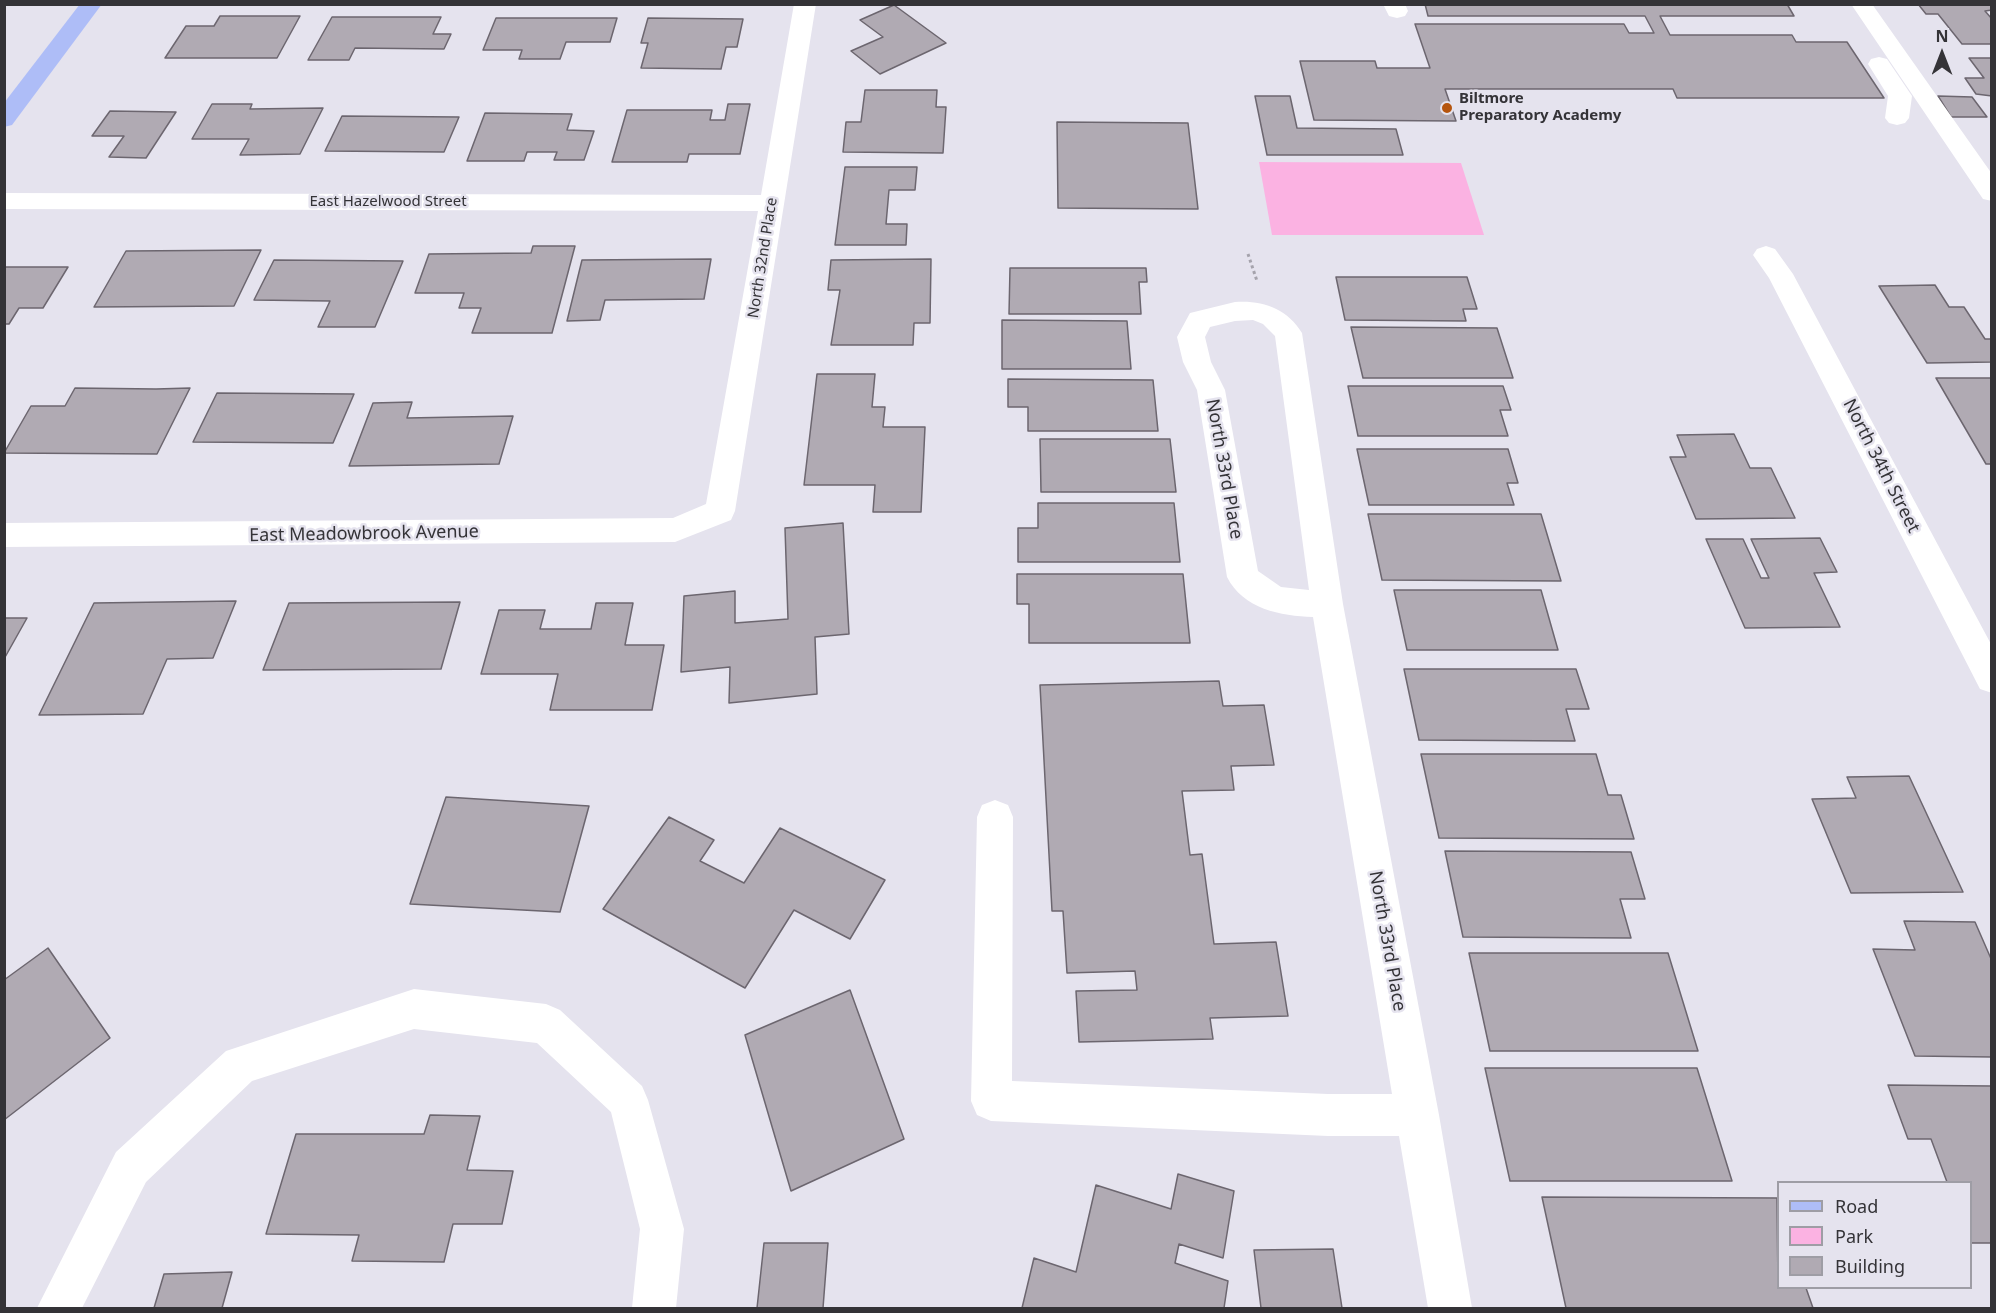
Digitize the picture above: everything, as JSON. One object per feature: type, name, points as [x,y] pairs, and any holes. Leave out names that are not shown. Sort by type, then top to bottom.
[{"type":"main road","points":[[4,120],[92,4]]},
{"type":"street","name":"North 32nd Place","points":[[720,511],[805,4]]},
{"type":"street","points":[[1840,4],[1900,96],[1897,118]]},
{"type":"street","points":[[1861,4],[1992,193]]},
{"type":"street","name":"East Hazelwood Street","points":[[4,201],[772,203]]},
{"type":"street","name":"North 34th Street","points":[[1766,255],[1780,274],[1992,679]]},
{"type":"street","name":"North 33rd Place","points":[[1327,604],[1287,603],[1257,592],[1243,577],[1211,390],[1197,362],[1191,337],[1200,320],[1225,311],[1254,312],[1270,316],[1288,333],[1327,604],[1418,1115],[1456,1298]]},
{"type":"street","name":"East Meadowbrook Avenue","points":[[4,535],[675,530],[720,511]]},
{"type":"street","points":[[995,817],[991,1101],[1328,1115],[1418,1115]]},
{"type":"street","points":[[59,1308],[131,1167],[240,1065],[414,1009],[546,1024],[628,1100],[662,1229],[654,1308]]},
{"type":"green space","points":[[1259,162],[1461,163],[1484,235],[1272,235]]},
{"type":"building","points":[[1425,4],[1787,4],[1794,16],[1660,16],[1670,35],[1792,35],[1796,42],[1847,42],[1884,98],[1677,98],[1673,89],[1445,89],[1456,121],[1314,120],[1300,61],[1375,61],[1377,68],[1430,68],[1415,24],[1624,24],[1629,33],[1654,33],[1645,16],[1428,16]]},
{"type":"building","points":[[1918,4],[1992,4],[1992,10],[1985,11],[1992,19],[1992,44],[1962,44],[1938,14],[1926,14]]},
{"type":"building","points":[[894,5],[946,43],[880,74],[851,51],[883,37],[860,20]]},
{"type":"building","points":[[220,16],[300,16],[277,58],[165,58],[186,26],[214,26]]},
{"type":"building","points":[[332,17],[441,17],[433,34],[451,34],[444,49],[355,48],[349,60],[308,60]]},
{"type":"building","points":[[496,18],[617,18],[610,42],[566,42],[560,59],[519,59],[522,50],[483,50]]},
{"type":"building","points":[[648,18],[743,19],[737,47],[726,47],[721,69],[641,68],[648,43],[641,43]]},
{"type":"building","points":[[1969,58],[1992,58],[1992,96],[1976,94],[1965,78],[1984,78]]},
{"type":"building","points":[[865,90],[937,90],[936,107],[946,107],[943,153],[843,152],[846,122],[861,122]]},
{"type":"building","points":[[1255,96],[1290,96],[1297,128],[1396,129],[1403,155],[1267,155]]},
{"type":"building","points":[[1938,96],[1972,97],[1987,117],[1951,117]]},
{"type":"building","points":[[212,104],[252,104],[250,109],[323,108],[300,154],[240,155],[249,139],[192,139]]},
{"type":"building","points":[[728,104],[750,104],[740,154],[689,154],[687,162],[612,162],[627,110],[712,110],[710,120],[725,120]]},
{"type":"building","points":[[110,111],[176,112],[146,158],[109,157],[124,136],[92,136]]},
{"type":"building","points":[[485,113],[572,114],[567,130],[594,131],[584,160],[554,160],[557,152],[527,152],[524,161],[467,161]]},
{"type":"building","points":[[342,116],[459,117],[444,152],[325,151]]},
{"type":"building","points":[[1057,122],[1188,123],[1198,209],[1058,208]]},
{"type":"building","points":[[845,167],[917,167],[915,190],[889,190],[886,224],[907,224],[906,245],[835,245]]},
{"type":"building","points":[[533,246],[575,246],[552,333],[472,333],[481,308],[459,308],[464,293],[415,293],[429,254],[531,253]]},
{"type":"building","points":[[261,250],[234,306],[94,307],[126,251]]},
{"type":"building","points":[[711,259],[704,299],[605,300],[600,320],[567,321],[582,260]]},
{"type":"building","points":[[931,259],[930,323],[914,323],[913,345],[831,345],[840,290],[828,290],[831,260]]},
{"type":"building","points":[[274,260],[403,261],[375,327],[318,327],[330,301],[254,300]]},
{"type":"building","points":[[4,267],[68,267],[43,308],[19,308],[9,324],[4,324]]},
{"type":"building","points":[[1010,268],[1146,268],[1147,282],[1139,282],[1141,314],[1009,314]]},
{"type":"building","points":[[1336,277],[1467,277],[1477,309],[1463,309],[1466,321],[1345,320]]},
{"type":"building","points":[[1935,285],[1949,307],[1964,307],[1985,339],[1992,339],[1992,362],[1927,363],[1879,286]]},
{"type":"building","points":[[1002,320],[1127,321],[1131,369],[1002,369]]},
{"type":"building","points":[[1351,327],[1497,328],[1513,378],[1363,378]]},
{"type":"building","points":[[817,374],[875,374],[872,407],[885,407],[883,427],[925,427],[921,512],[873,512],[875,485],[804,485]]},
{"type":"building","points":[[1936,378],[1992,378],[1992,464],[1986,464]]},
{"type":"building","points":[[1008,379],[1153,380],[1158,431],[1028,431],[1028,407],[1008,407]]},
{"type":"building","points":[[1348,386],[1503,386],[1511,410],[1500,410],[1508,436],[1358,436]]},
{"type":"building","points":[[75,388],[190,388],[157,454],[4,453],[31,406],[65,406]]},
{"type":"building","points":[[217,393],[354,394],[333,443],[193,442]]},
{"type":"building","points":[[412,402],[407,418],[513,416],[499,464],[349,466],[373,403]]},
{"type":"building","points":[[1734,434],[1750,468],[1771,468],[1795,518],[1696,519],[1670,457],[1686,457],[1677,435]]},
{"type":"building","points":[[1040,439],[1170,439],[1176,492],[1041,492]]},
{"type":"building","points":[[1357,449],[1508,449],[1518,483],[1507,483],[1514,505],[1369,505]]},
{"type":"building","points":[[1038,503],[1174,503],[1180,562],[1018,562],[1018,528],[1038,528]]},
{"type":"building","points":[[1368,514],[1541,514],[1561,581],[1382,580]]},
{"type":"building","points":[[843,523],[849,634],[815,637],[817,694],[729,703],[730,667],[681,672],[684,596],[735,591],[735,623],[788,619],[785,528]]},
{"type":"building","points":[[1820,538],[1837,572],[1814,573],[1840,627],[1745,628],[1706,539],[1743,539],[1761,578],[1769,578],[1751,539]]},
{"type":"building","points":[[1017,574],[1183,574],[1190,643],[1029,643],[1029,604],[1017,604]]},
{"type":"building","points":[[1394,590],[1541,590],[1558,650],[1407,650]]},
{"type":"building","points":[[236,601],[213,658],[167,659],[143,714],[39,715],[94,603]]},
{"type":"building","points":[[460,602],[441,669],[263,670],[289,603]]},
{"type":"building","points":[[596,603],[633,603],[625,645],[664,645],[652,710],[550,710],[558,674],[481,674],[499,610],[545,610],[540,629],[591,629]]},
{"type":"building","points":[[4,618],[27,618],[4,659]]},
{"type":"building","points":[[1404,669],[1576,669],[1589,709],[1566,709],[1575,741],[1419,740]]},
{"type":"building","points":[[1219,681],[1223,706],[1264,705],[1274,765],[1231,766],[1234,790],[1182,791],[1190,855],[1202,854],[1214,944],[1276,942],[1288,1016],[1210,1018],[1213,1039],[1079,1042],[1076,991],[1137,990],[1135,971],[1067,973],[1063,911],[1052,911],[1040,685]]},
{"type":"building","points":[[1421,754],[1596,754],[1608,795],[1621,795],[1634,839],[1439,838]]},
{"type":"building","points":[[1909,776],[1963,892],[1851,893],[1812,799],[1856,798],[1847,777]]},
{"type":"building","points":[[446,797],[589,806],[560,912],[410,904]]},
{"type":"building","points":[[669,817],[714,840],[700,861],[744,883],[780,828],[885,880],[850,939],[794,910],[745,988],[603,909]]},
{"type":"building","points":[[1445,851],[1631,852],[1645,899],[1620,899],[1631,938],[1463,937]]},
{"type":"building","points":[[1904,921],[1975,922],[1992,961],[1992,1057],[1915,1056],[1873,949],[1915,950]]},
{"type":"building","points":[[48,948],[110,1038],[4,1120],[4,980]]},
{"type":"building","points":[[1469,953],[1668,953],[1698,1051],[1490,1051]]},
{"type":"building","points":[[850,990],[904,1139],[791,1191],[745,1035]]},
{"type":"building","points":[[1485,1068],[1697,1068],[1732,1181],[1510,1181]]},
{"type":"building","points":[[1888,1085],[1992,1086],[1992,1243],[1972,1243],[1972,1181],[1947,1181],[1931,1139],[1908,1139]]},
{"type":"building","points":[[430,1115],[480,1116],[467,1170],[513,1171],[502,1224],[453,1224],[444,1262],[352,1261],[359,1235],[266,1234],[296,1134],[424,1134]]},
{"type":"building","points":[[1178,1174],[1234,1191],[1223,1258],[1179,1244],[1175,1263],[1228,1281],[1224,1308],[1022,1308],[1034,1258],[1076,1272],[1096,1185],[1171,1209]]},
{"type":"building","points":[[1542,1197],[1777,1198],[1777,1289],[1806,1289],[1813,1308],[1566,1308]]},
{"type":"building","points":[[764,1243],[828,1243],[823,1308],[757,1308]]},
{"type":"building","points":[[1333,1249],[1342,1308],[1261,1308],[1254,1250]]},
{"type":"building","points":[[232,1272],[222,1308],[154,1308],[164,1274]]},
{"type":"place","name":"Biltmore Preparatory Academy","points":[[1447,108]]}]
